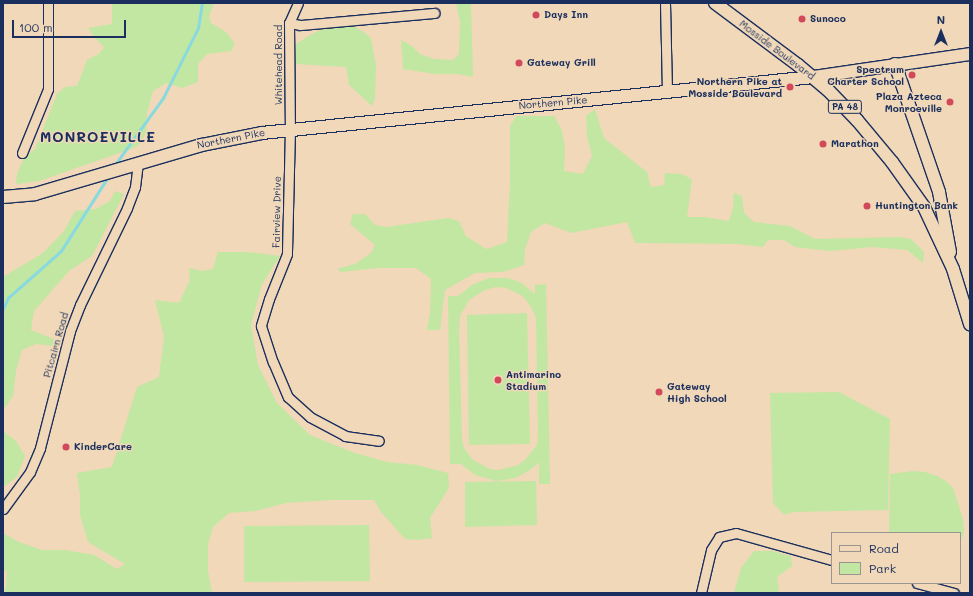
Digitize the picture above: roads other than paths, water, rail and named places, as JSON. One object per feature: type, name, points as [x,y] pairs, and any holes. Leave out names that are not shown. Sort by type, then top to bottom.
[{"type":"main road","name":"Mosside Boulevard","points":[[715,3],[813,77],[844,106],[892,162],[924,207],[953,269],[970,324]]},
{"type":"main road","name":"Northern Pike","points":[[3,197],[35,194],[202,145],[262,132],[813,77],[970,54]]},
{"type":"main road","points":[[895,64],[939,192],[953,269]]},
{"type":"street","points":[[22,153],[48,89],[48,3]]},
{"type":"street","name":"Whitehead Road","points":[[290,130],[289,23],[298,3]]},
{"type":"street","points":[[665,3],[666,91]]},
{"type":"street","points":[[289,23],[300,25],[434,13]]},
{"type":"street","name":"Fairview Drive","points":[[290,130],[287,254],[269,299],[261,326],[273,362],[288,397],[310,417],[345,436],[379,442]]},
{"type":"street","name":"Pitcairn Road","points":[[3,509],[30,472],[40,448],[70,331],[80,305],[127,208],[135,187],[138,163]]},
{"type":"street","points":[[700,593],[711,550],[719,537],[736,533],[831,560]]},
{"type":"street","points":[[921,584],[954,593]]},
{"type":"waterway","points":[[114,166],[163,98],[198,28],[202,3]]},
{"type":"waterway","points":[[3,309],[8,298],[61,251],[108,177]]},
{"type":"place","name":"Days Inn","points":[[536,15]]},
{"type":"place","name":"Sunoco","points":[[802,19]]},
{"type":"place","name":"Gateway Grill","points":[[519,63]]},
{"type":"place","name":"Spectrum Charter School","points":[[912,75]]},
{"type":"place","name":"Northern Pike at Mosside Boulevard","points":[[790,87]]},
{"type":"place","name":"Plaza Azteca Monroeville","points":[[950,102]]},
{"type":"place","name":"Marathon","points":[[823,144]]},
{"type":"place","name":"Huntington Bank","points":[[867,206]]},
{"type":"place","name":"Antimarino Stadium","points":[[498,380]]},
{"type":"place","name":"Gateway High School","points":[[659,392]]},
{"type":"place","name":"KinderCare","points":[[66,447]]},
{"type":"district","name":"MONROEVILLE","points":[[98,137]]}]
